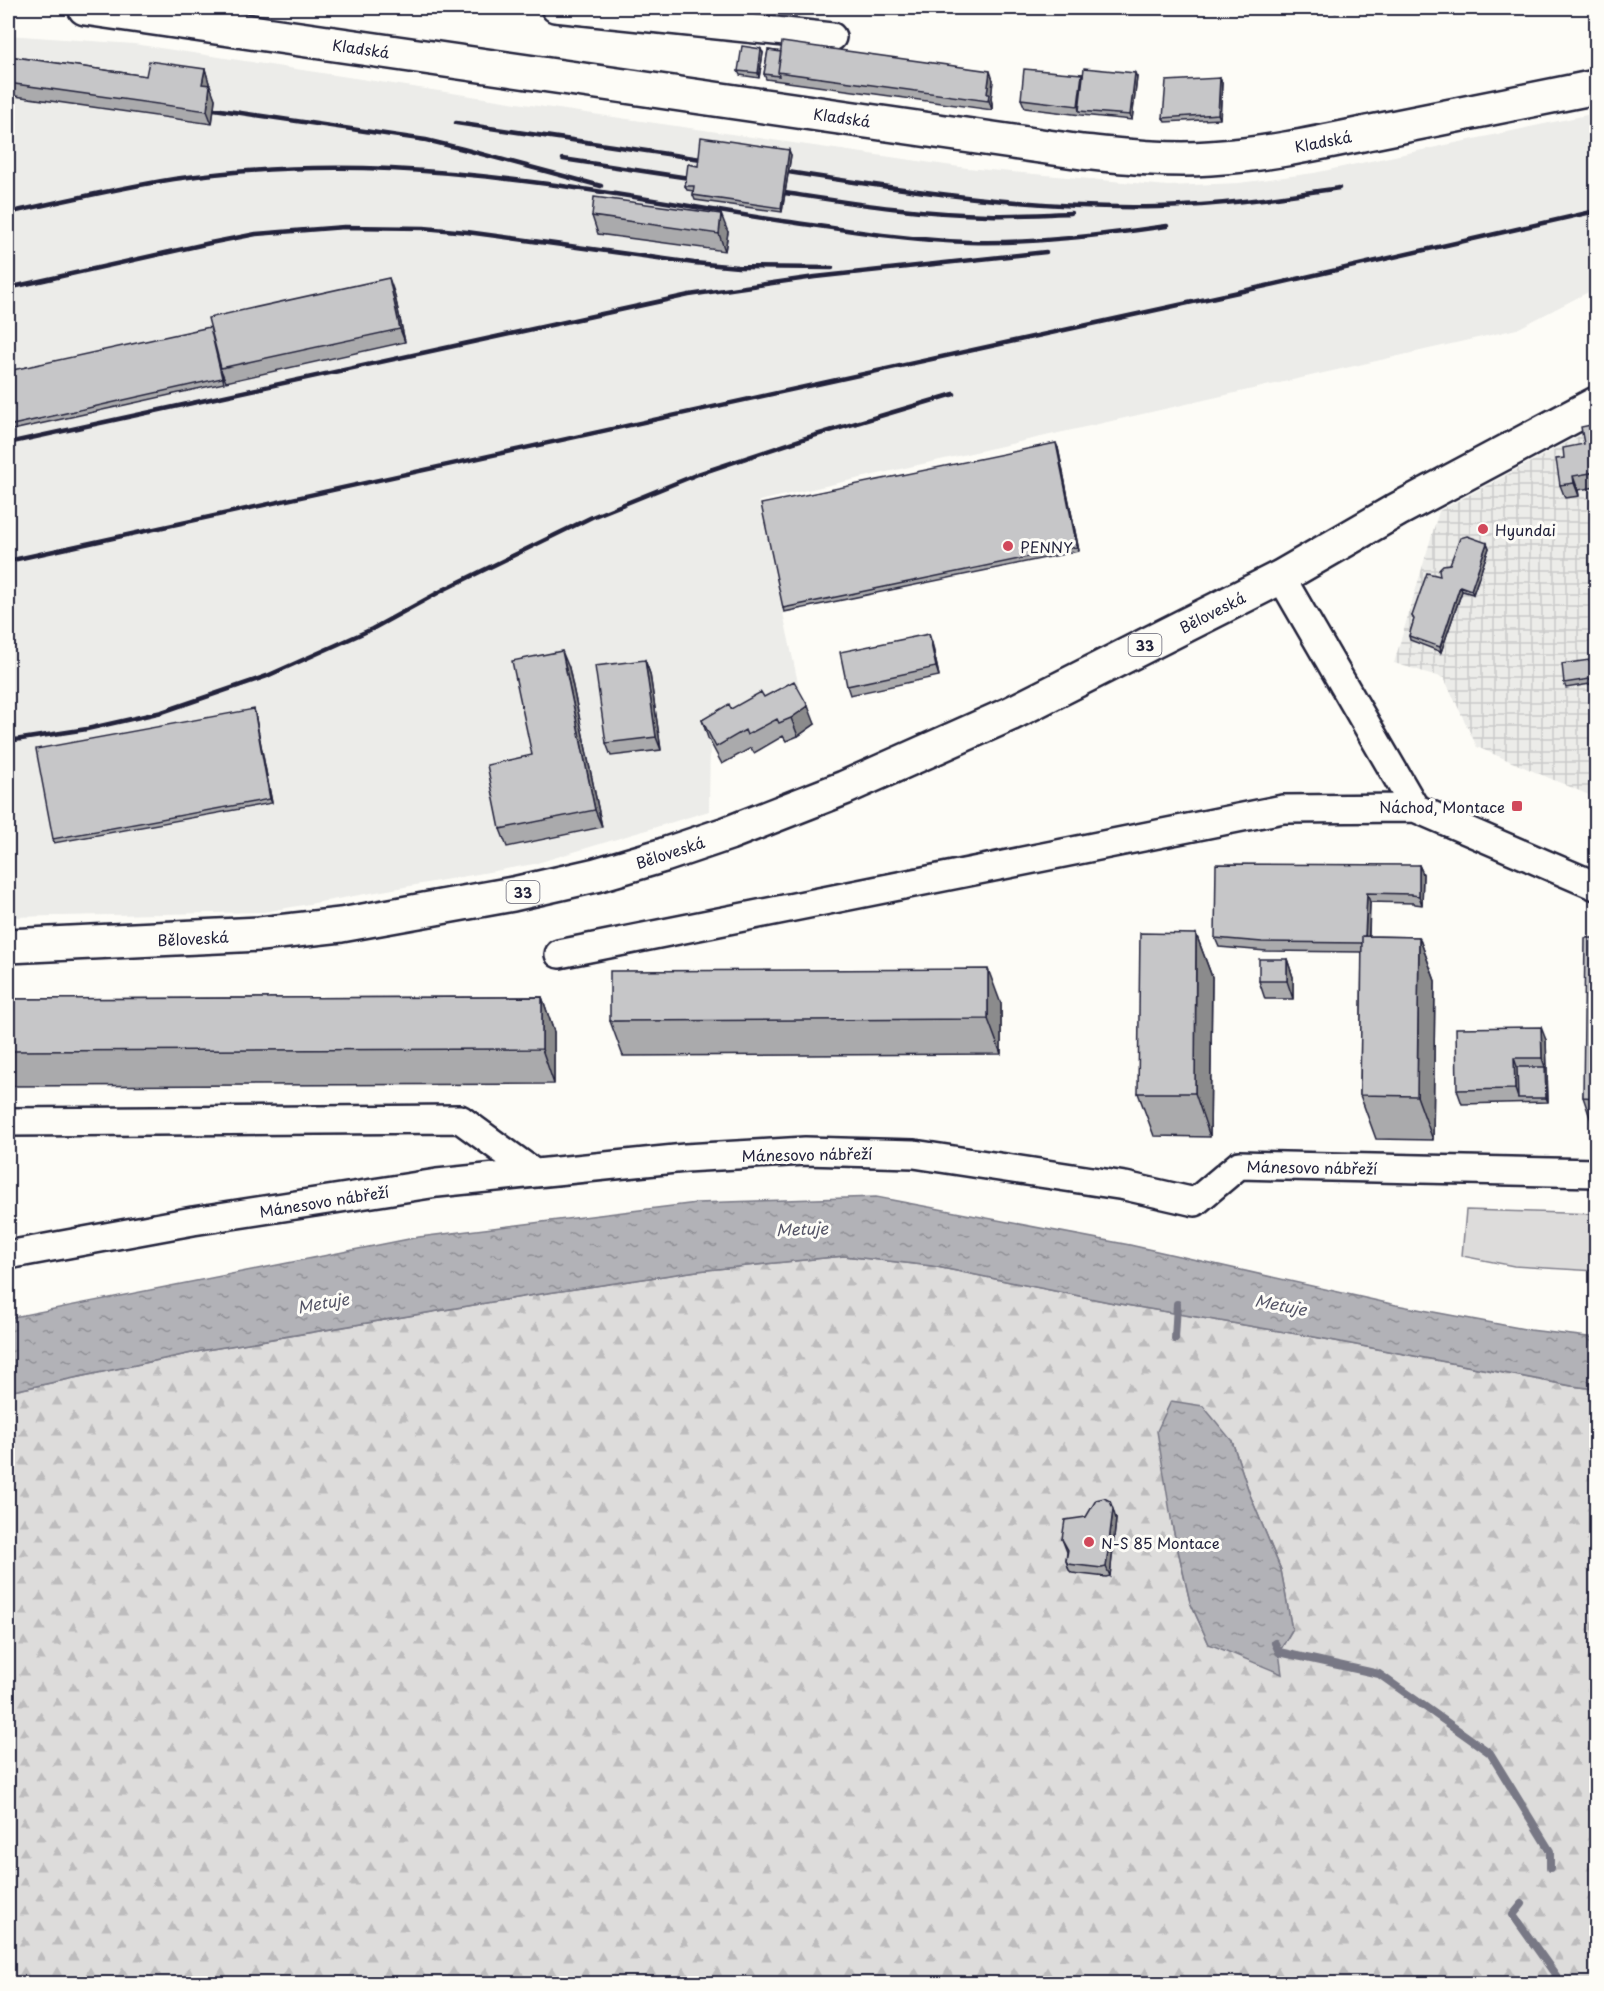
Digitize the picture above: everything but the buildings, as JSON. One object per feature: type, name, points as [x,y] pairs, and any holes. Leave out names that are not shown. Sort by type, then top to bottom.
[{"type":"main road","name":"Kladská","points":[[85,8],[1082,152],[1172,159],[1209,159],[1323,142],[1596,87]]},
{"type":"main road","name":"Běloveská","points":[[8,946],[260,934],[329,926],[513,894],[596,875],[729,833],[844,788],[1010,714],[1281,577],[1397,510],[1596,404]]},
{"type":"street","points":[[555,8],[832,37]]},
{"type":"street","points":[[1281,577],[1415,808]]},
{"type":"street","points":[[559,954],[1283,808],[1415,808],[1596,886]]},
{"type":"street","points":[[8,1122],[460,1119],[534,1173]]},
{"type":"street","name":"Mánesovo nábřeží","points":[[8,1255],[193,1221],[437,1183],[685,1158],[794,1152],[914,1154],[1125,1186],[1196,1202],[1239,1165],[1596,1173]]},
{"type":"shaded area","points":[[8,35],[134,44],[517,103],[967,168],[1168,186],[1239,183],[1314,173],[1596,113],[1596,288],[1517,329],[759,501],[800,692],[710,737],[709,811],[534,864],[264,912],[8,917]]},
{"type":"shaded area","points":[[1596,427],[1596,798],[1477,747],[1444,678],[1394,663],[1439,511]]},
{"type":"green space","points":[[1466,1210],[1596,1214],[1596,1271],[1514,1266],[1462,1256]]},
{"type":"green space","points":[[844,1256],[932,1266],[1114,1303],[1596,1389],[1596,1983],[8,1983],[8,1392],[206,1350],[534,1295],[697,1271]],"holes":[[[1232,1441],[1250,1495],[1281,1570],[1292,1630],[1279,1652],[1209,1644],[1190,1602],[1172,1524]]]},
{"type":"water","name":"Metuje","points":[[876,1197],[1130,1245],[1396,1305],[1530,1330],[1596,1338],[1596,1389],[1114,1303],[932,1266],[844,1256],[697,1271],[534,1295],[206,1350],[8,1392],[8,1318],[419,1237],[697,1203]]},
{"type":"water","points":[[1171,1401],[1203,1406],[1232,1441],[1250,1495],[1281,1570],[1292,1630],[1279,1652],[1282,1674],[1209,1644],[1190,1602],[1172,1524],[1157,1431]]},
{"type":"waterway","points":[[1175,1339],[1177,1304]]},
{"type":"waterway","points":[[1275,1643],[1279,1652],[1379,1674],[1490,1753],[1550,1851],[1550,1868]]},
{"type":"waterway","points":[[1522,1904],[1513,1915],[1562,1984]]},
{"type":"railway","points":[[214,109],[426,140],[601,186]]},
{"type":"railway","points":[[456,123],[701,159]]},
{"type":"railway","points":[[563,159],[689,178]]},
{"type":"railway","points":[[8,213],[174,179],[282,169],[364,168],[439,172],[536,182],[776,220],[896,237],[944,241],[1043,240],[1167,226]]},
{"type":"railway","points":[[788,172],[973,198],[1112,207],[1204,205],[1339,188]]},
{"type":"railway","points":[[785,193],[937,213],[998,215],[1071,213]]},
{"type":"railway","points":[[8,561],[1275,284],[1596,211]]},
{"type":"railway","points":[[8,288],[256,234],[344,227],[424,228],[467,232],[738,267],[832,268]]},
{"type":"railway","points":[[8,443],[689,295],[815,277],[1046,252]]},
{"type":"railway","points":[[8,741],[87,729],[162,712],[267,676],[372,629],[445,589],[592,517],[698,474],[806,438],[954,394]]},
{"type":"place","name":"Hyundai","points":[[1483,529]]},
{"type":"place","name":"PENNY","points":[[1008,546]]},
{"type":"place","name":"Náchod, Montace","points":[[1517,806]]},
{"type":"place","name":"N-S 85 Montace","points":[[1089,1542]]}]
